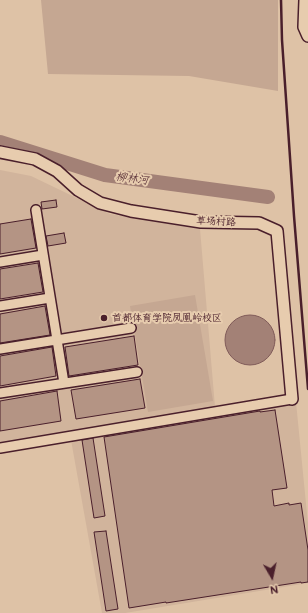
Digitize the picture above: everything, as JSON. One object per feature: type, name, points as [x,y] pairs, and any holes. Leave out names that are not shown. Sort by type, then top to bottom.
[{"type":"street","points":[[305,0],[304,27],[308,36]]},
{"type":"street","name":"草场村路","points":[[0,152],[35,159],[57,171],[78,190],[100,203],[131,211],[201,222],[259,223],[277,231],[292,400]]},
{"type":"street","points":[[36,210],[64,383]]},
{"type":"street","points":[[0,262],[43,255]]},
{"type":"street","points":[[0,306],[50,298]]},
{"type":"street","points":[[0,349],[131,328]]},
{"type":"street","points":[[0,393],[137,372]]},
{"type":"street","points":[[0,448],[292,400]]},
{"type":"shaded area","points":[[41,0],[278,0],[278,91],[189,76],[48,74]]},
{"type":"shaded area","name":"首都体育学院凤凰岭校区","points":[[0,170],[31,176],[110,214],[200,229],[215,407],[0,443]]},
{"type":"shaded area","points":[[195,295],[213,401],[148,412],[130,306]]},
{"type":"shaded area","points":[[250,315],[259,317],[268,322],[273,331],[275,340],[273,349],[268,358],[259,363],[250,365],[241,363],[232,358],[227,349],[225,340],[227,331],[232,322],[241,317]]},
{"type":"shaded area","points":[[296,402],[308,524],[308,583],[125,613],[102,613],[71,440]]},
{"type":"building","points":[[56,200],[57,207],[42,209],[41,202]]},
{"type":"building","points":[[31,219],[36,248],[0,254],[0,224]]},
{"type":"building","points":[[64,233],[66,243],[48,246],[46,236]]},
{"type":"building","points":[[38,263],[43,292],[0,299],[0,269]]},
{"type":"building","points":[[45,306],[50,335],[0,343],[0,314]]},
{"type":"building","points":[[134,336],[138,365],[69,376],[65,347]]},
{"type":"building","points":[[52,347],[56,376],[0,386],[0,356]]},
{"type":"building","points":[[140,379],[145,408],[76,419],[71,390]]},
{"type":"building","points":[[57,391],[61,421],[0,431],[0,401]]},
{"type":"building","points":[[275,410],[287,488],[272,490],[274,506],[289,503],[289,505],[301,503],[308,550],[308,582],[129,608],[104,437],[260,411]]},
{"type":"building","points":[[93,438],[105,516],[94,518],[82,440]]},
{"type":"building","points":[[106,531],[118,609],[106,611],[94,532]]},
{"type":"waterway","name":"柳林河","points":[[0,142],[105,175],[268,197]]},
{"type":"railway","points":[[281,0],[282,40],[294,216],[308,389]]},
{"type":"place","name":"首都体育学院凤凰岭校区","points":[[104,318]]}]
